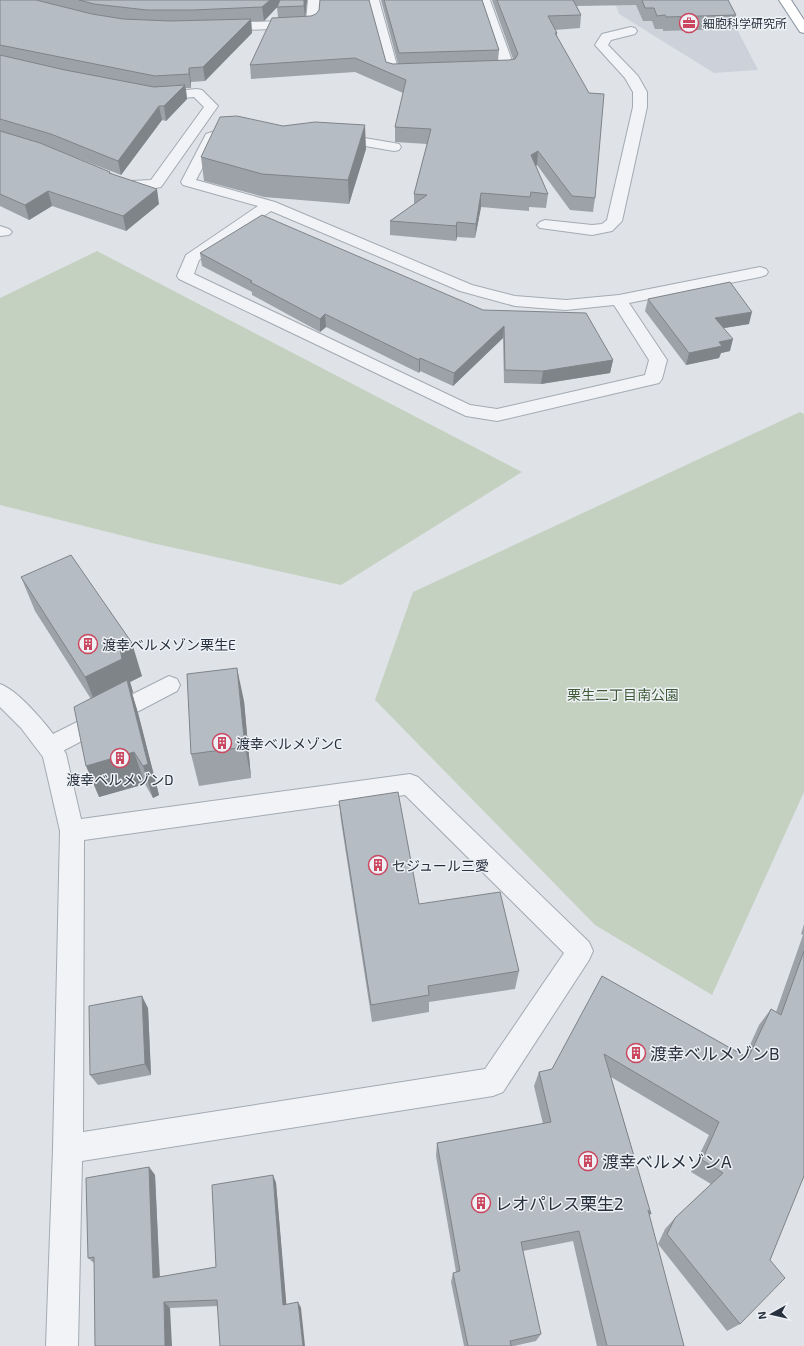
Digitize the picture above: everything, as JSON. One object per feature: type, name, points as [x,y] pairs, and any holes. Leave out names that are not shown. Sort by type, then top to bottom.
[{"type":"highway","points":[[785,0],[804,29]]},
{"type":"street","points":[[210,28],[312,24],[314,0]]},
{"type":"street","points":[[373,0],[393,73],[424,72]]},
{"type":"street","points":[[477,70],[508,69],[484,0]]},
{"type":"street","points":[[545,225],[592,230],[607,228],[614,221],[640,108],[640,92],[631,76],[601,45],[606,37],[631,31]]},
{"type":"street","points":[[107,177],[129,186],[156,184],[211,106],[197,93],[157,96],[142,93]]},
{"type":"street","points":[[248,136],[226,131],[211,137],[188,182],[270,205],[466,288],[515,301],[566,305],[619,300],[760,272]]},
{"type":"street","points":[[320,139],[334,137],[394,146]]},
{"type":"street","points":[[270,205],[192,258],[185,276],[466,410],[497,415],[653,380],[658,360],[619,300]]},
{"type":"street","points":[[49,746],[169,685]]},
{"type":"street","points":[[0,693],[29,721],[54,754],[72,831],[68,1149],[62,1346]]},
{"type":"street","points":[[68,1149],[493,1082],[580,951],[410,784],[72,831]]},
{"type":"shaded area","points":[[614,0],[722,0],[758,70],[714,73],[619,14]]},
{"type":"green space","points":[[97,251],[522,472],[341,585],[152,543],[0,505],[0,298]]},
{"type":"green space","name":"栗生二丁目南公園","points":[[800,412],[804,414],[804,792],[712,995],[595,925],[375,700],[413,592]]},
{"type":"building","points":[[0,0],[36,0],[92,14],[123,19],[170,21],[251,19],[203,67],[189,68],[189,74],[155,76],[0,45]]},
{"type":"building","points":[[79,0],[270,0],[262,7],[147,10],[94,4]]},
{"type":"building","points":[[280,0],[304,0],[304,6],[277,7]]},
{"type":"building","points":[[320,0],[369,0],[386,62],[393,64],[515,59],[518,54],[497,0],[573,0],[581,15],[548,16],[557,33],[555,33],[589,93],[604,94],[595,198],[572,196],[538,151],[531,155],[548,194],[531,192],[530,197],[481,193],[476,224],[457,222],[456,226],[390,221],[427,195],[414,194],[431,129],[395,127],[406,80],[355,58],[250,65],[272,18],[311,16],[316,14],[319,10]]},
{"type":"building","points":[[384,0],[482,0],[499,50],[399,53]]},
{"type":"building","points":[[642,0],[728,0],[736,15],[657,16],[654,8],[645,8]]},
{"type":"building","points":[[0,55],[65,70],[154,87],[185,85],[164,106],[159,106],[118,161],[51,134],[0,119]]},
{"type":"building","points":[[237,116],[283,126],[315,122],[365,125],[348,180],[262,174],[201,157],[220,117]]},
{"type":"building","points":[[0,131],[40,143],[110,172],[109,173],[157,189],[123,216],[48,191],[25,205],[0,194]]},
{"type":"building","points":[[262,215],[483,310],[586,313],[613,360],[543,371],[505,370],[504,326],[454,373],[420,358],[419,360],[325,314],[320,319],[250,282],[252,281],[200,253]]},
{"type":"building","points":[[730,282],[752,312],[715,318],[733,339],[719,342],[722,346],[689,353],[648,299]]},
{"type":"building","points":[[71,555],[132,643],[120,649],[122,659],[85,677],[21,577]]},
{"type":"building","points":[[237,668],[245,747],[191,754],[187,674]]},
{"type":"building","points":[[127,680],[148,764],[143,766],[134,752],[86,766],[74,707]]},
{"type":"building","points":[[398,792],[419,904],[500,892],[519,971],[428,986],[429,995],[371,1005],[339,801]]},
{"type":"building","points":[[804,951],[804,1176],[770,1260],[785,1278],[740,1324],[667,1234],[675,1218],[723,1173],[702,1160],[719,1122],[604,1054],[651,1214],[648,1210],[684,1346],[607,1346],[579,1231],[521,1242],[541,1334],[510,1341],[511,1346],[468,1346],[453,1273],[460,1271],[437,1143],[551,1122],[539,1072],[552,1069],[602,976],[748,1058],[771,1009],[781,1015]]},
{"type":"building","points":[[142,996],[145,1064],[90,1075],[89,1006]]},
{"type":"building","points":[[149,1167],[153,1278],[216,1267],[212,1185],[273,1175],[283,1305],[298,1302],[303,1346],[220,1346],[217,1300],[164,1302],[165,1346],[95,1346],[94,1257],[88,1258],[86,1178]]},
{"type":"place","name":"細胞科学研究所","points":[[689,23]]},
{"type":"place","name":"渡幸ベルメゾン栗生E","points":[[88,644]]},
{"type":"place","name":"渡幸ベルメゾンC","points":[[222,743]]},
{"type":"place","name":"渡幸ベルメゾンD","points":[[120,758]]},
{"type":"place","name":"セジュール三愛","points":[[378,865]]},
{"type":"place","name":"渡幸ベルメゾンB","points":[[636,1053]]},
{"type":"place","name":"渡幸ベルメゾンA","points":[[588,1161]]},
{"type":"place","name":"レオパレス栗生2","points":[[481,1203]]}]
